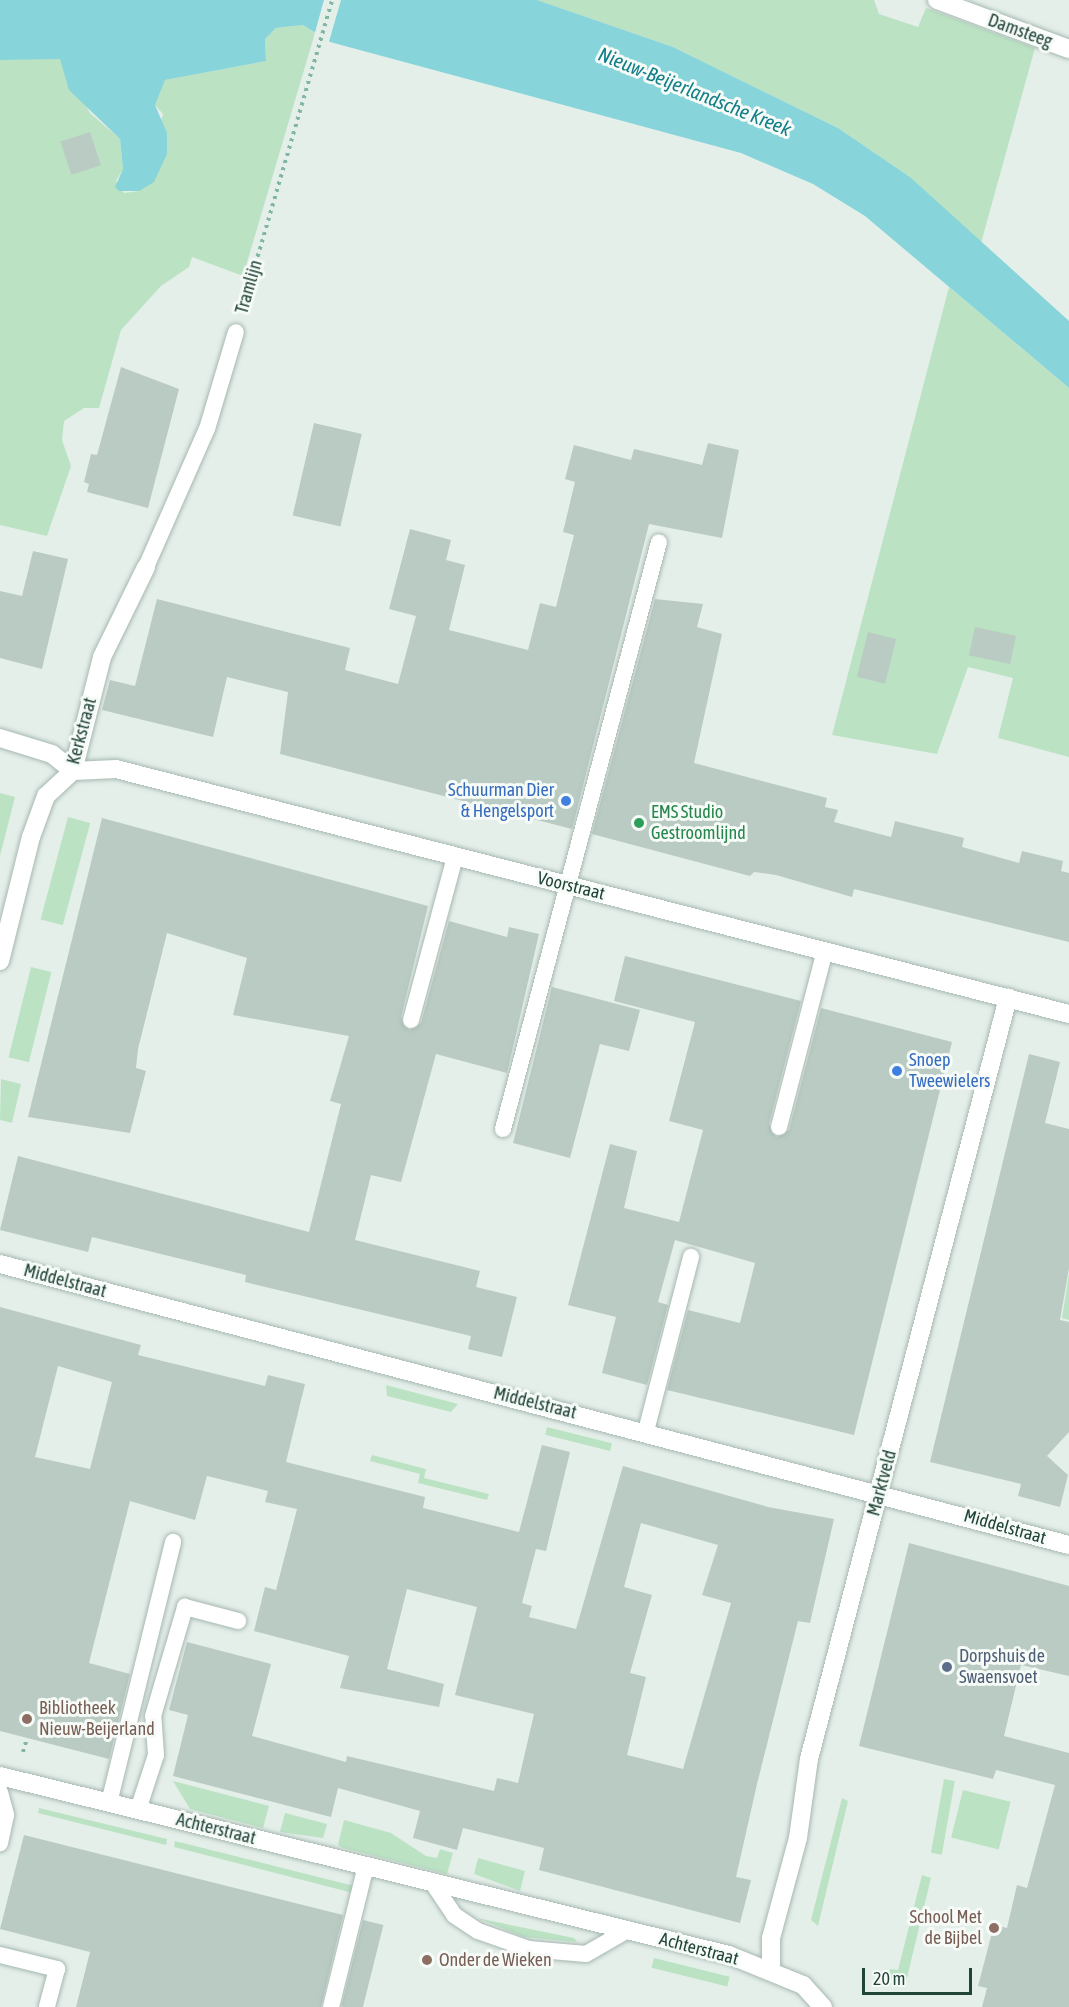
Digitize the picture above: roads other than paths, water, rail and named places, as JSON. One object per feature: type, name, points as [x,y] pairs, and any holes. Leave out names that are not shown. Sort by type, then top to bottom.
[{"type":"street","name":"Damsteeg","points":[[937,0],[1069,49]]},
{"type":"street","name":"Kerkstraat","points":[[0,961],[46,796],[73,771],[102,657],[146,567]]},
{"type":"street","points":[[0,738],[52,754],[73,771]]},
{"type":"street","name":"Voorstraat","points":[[73,771],[116,769],[1069,1014]]},
{"type":"street","name":"Marktveld","points":[[771,1970],[771,1938],[798,1838],[808,1759],[1008,998]]},
{"type":"street","name":"Middelstraat","points":[[0,1264],[880,1492],[1069,1545]]},
{"type":"street","name":"Achterstraat","points":[[4,1782],[109,1803],[432,1882],[771,1970],[802,1986],[823,2007]]},
{"type":"lane","name":"Tramlijn","points":[[146,567],[207,429],[236,332]]},
{"type":"lane","points":[[503,1129],[571,886],[659,542]]},
{"type":"lane","points":[[411,1020],[455,856]]},
{"type":"lane","points":[[779,1126],[825,951]]},
{"type":"lane","points":[[646,1431],[691,1257]]},
{"type":"lane","points":[[109,1803],[173,1542]]},
{"type":"lane","points":[[138,1810],[156,1755],[153,1716],[185,1607],[238,1621]]},
{"type":"lane","points":[[0,1844],[6,1815],[4,1782]]},
{"type":"lane","points":[[331,2007],[366,1866]]},
{"type":"lane","points":[[432,1882],[454,1915],[478,1931],[529,1949],[586,1953],[626,1931]]},
{"type":"lane","points":[[0,1955],[57,1969],[47,2007]]},
{"type":"water","name":"Nieuw-Beijerlandsche Kreek","points":[[0,0],[537,0],[673,47],[838,128],[910,177],[1069,321],[1069,388],[865,216],[813,184],[741,153],[330,42],[303,25],[276,28],[265,39],[266,61],[165,80],[155,105],[167,133],[167,154],[154,182],[139,191],[119,191],[115,187],[123,169],[120,139],[69,90],[60,59],[0,60]]},
{"type":"place","name":"Schuurman Dier & Hengelsport","points":[[566,801]]},
{"type":"place","name":"EMS Studio Gestroomlijnd","points":[[639,823]]},
{"type":"place","name":"Snoep Tweewielers","points":[[897,1071]]},
{"type":"place","name":"Dorpshuis de Swaensvoet","points":[[947,1667]]},
{"type":"place","name":"Bibliotheek Nieuw-Beijerland","points":[[27,1719]]},
{"type":"place","name":"School Met de Bijbel","points":[[994,1928]]},
{"type":"place","name":"Onder de Wieken","points":[[427,1960]]}]
